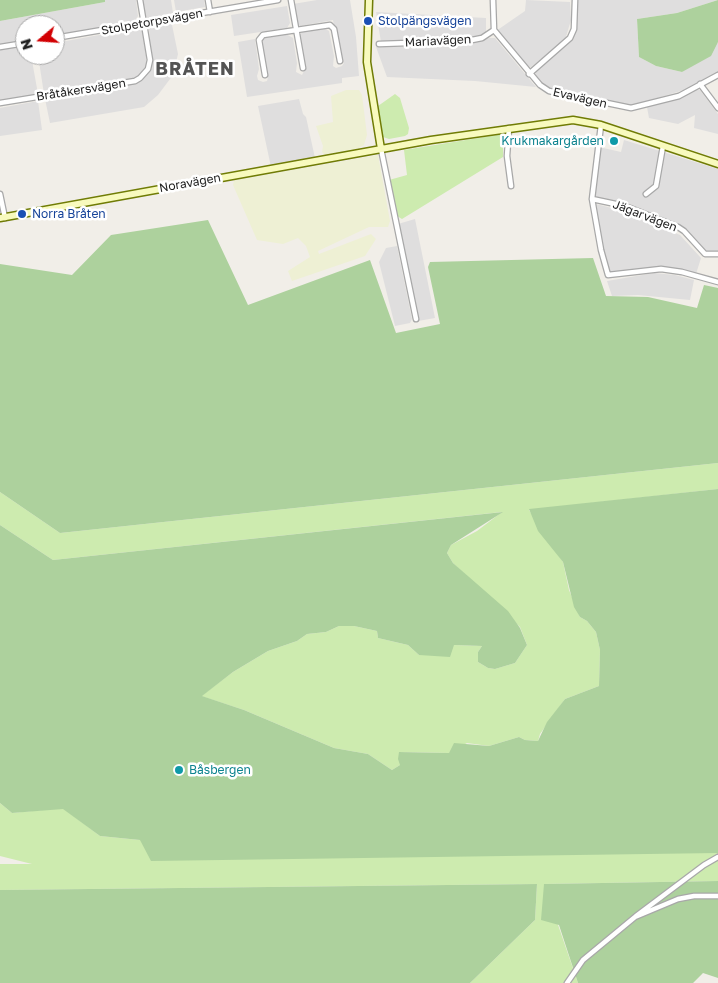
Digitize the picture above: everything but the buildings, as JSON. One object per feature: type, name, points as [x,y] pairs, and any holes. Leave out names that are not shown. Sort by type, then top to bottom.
[{"type":"main road","points":[[370,0],[367,62],[381,149]]},
{"type":"main road","name":"Noravägen","points":[[2,218],[381,149],[509,127],[572,120],[602,125],[718,164]]},
{"type":"street","name":"Bråtåkersvägen","points":[[0,103],[135,81],[144,74],[150,60],[140,0]]},
{"type":"street","points":[[208,0],[210,12]]},
{"type":"street","name":"Stolpetorpsvägen","points":[[65,36],[144,24],[263,1],[278,0]]},
{"type":"street","points":[[291,0],[303,68]]},
{"type":"street","points":[[493,0],[494,30]]},
{"type":"street","points":[[529,74],[570,38],[574,29],[575,0]]},
{"type":"street","points":[[265,75],[259,37],[296,29],[327,24],[333,27],[340,61]]},
{"type":"street","name":"Mariavägen","points":[[379,44],[467,41],[482,38],[494,30]]},
{"type":"street","name":"Evavägen","points":[[494,30],[543,89],[626,108],[680,96],[718,75]]},
{"type":"street","points":[[0,47],[15,45]]},
{"type":"street","points":[[700,84],[718,108]]},
{"type":"street","points":[[602,125],[592,199],[600,250],[608,275],[661,269],[682,272],[718,282]]},
{"type":"street","points":[[509,127],[507,156],[511,186]]},
{"type":"street","points":[[646,194],[655,189],[663,146]]},
{"type":"street","points":[[381,149],[416,319]]},
{"type":"street","points":[[0,194],[2,218]]},
{"type":"street","name":"Jägarvägen","points":[[592,199],[625,206],[678,227],[684,231],[704,254],[718,254]]},
{"type":"street","points":[[567,983],[583,960],[704,864],[718,857]]},
{"type":"street","points":[[635,917],[678,899],[694,896],[718,896]]},
{"type":"shaded area","points":[[105,0],[136,0],[138,16],[134,22],[65,34],[65,15],[33,15],[105,2]]},
{"type":"shaded area","points":[[143,0],[171,0],[173,13],[148,19],[145,16]]},
{"type":"shaded area","points":[[174,0],[204,0],[205,7],[176,12]]},
{"type":"shaded area","points":[[317,0],[350,0],[356,37],[359,76],[342,78],[342,83],[247,97],[238,42],[255,39],[259,69],[257,76],[258,80],[263,82],[267,81],[268,77],[264,67],[260,43],[264,38],[286,34],[293,38],[297,63],[296,72],[302,75],[306,67],[298,37],[302,32],[324,28],[329,31],[334,56],[333,66],[336,68],[342,66],[344,63],[339,53],[333,20],[300,26],[296,22],[293,4]]},
{"type":"shaded area","points":[[526,0],[570,2],[571,20],[565,40],[531,67],[525,66],[496,31],[525,11]]},
{"type":"shaded area","points":[[578,0],[718,0],[677,13],[637,19],[639,57],[656,66],[682,72],[718,42],[718,73],[687,89],[635,105],[625,106],[548,89],[535,78],[536,71],[570,42],[573,36],[576,2]]},
{"type":"shaded area","points":[[287,6],[290,23],[287,28],[234,36],[231,15]]},
{"type":"shaded area","points":[[376,12],[486,18],[486,34],[462,40],[381,42]]},
{"type":"shaded area","points":[[15,18],[15,43],[0,45],[0,21]]},
{"type":"shaded area","points":[[171,20],[178,54],[173,75],[158,95],[144,107],[50,123],[45,99],[135,83],[144,77],[152,68],[149,29],[152,24]]},
{"type":"shaded area","points":[[138,28],[143,31],[147,64],[142,74],[137,78],[44,94],[40,65],[65,65],[65,41]]},
{"type":"shaded area","points":[[495,38],[536,87],[475,81],[387,77],[376,47],[464,46]]},
{"type":"shaded area","points":[[15,48],[15,65],[33,65],[38,94],[0,101],[0,50]]},
{"type":"shaded area","points":[[695,90],[700,90],[718,114],[718,134],[694,128],[695,115],[678,124],[649,118],[647,107],[681,98]]},
{"type":"shaded area","points":[[299,99],[303,114],[306,117],[315,158],[271,167],[258,106]]},
{"type":"shaded area","points":[[38,101],[42,130],[0,136],[0,108]]},
{"type":"shaded area","points":[[624,140],[718,169],[718,252],[702,252],[676,225],[598,199],[593,192],[599,147],[621,152]]},
{"type":"shaded area","points":[[596,204],[616,209],[680,235],[701,258],[696,274],[653,268],[610,275],[606,272],[593,208]]},
{"type":"shaded area","points":[[415,219],[435,318],[418,321],[415,315],[398,224]]},
{"type":"shaded area","points":[[397,246],[412,319],[410,323],[395,326],[379,262],[386,248]]},
{"type":"shaded area","points":[[654,273],[675,275],[694,280],[690,300],[638,295],[612,296],[607,281]]},
{"type":"green space","points":[[0,0],[105,0],[105,2],[33,15],[15,15],[15,18],[0,21]]},
{"type":"green space","points":[[718,0],[718,42],[711,56],[682,72],[656,66],[639,57],[637,19],[677,13]]},
{"type":"green space","points":[[346,90],[359,90],[362,95],[367,135],[364,145],[355,150],[325,155],[322,152],[323,146],[316,126],[333,122],[331,96]]},
{"type":"green space","points":[[395,94],[400,98],[409,128],[408,134],[405,136],[389,139],[383,137],[378,106]]},
{"type":"green space","points":[[503,134],[503,157],[402,219],[397,216],[389,180],[407,175],[404,150]]},
{"type":"green space","points":[[378,155],[390,221],[388,227],[369,227],[318,251],[319,254],[371,234],[376,239],[365,256],[292,281],[288,271],[310,257],[306,246],[298,238],[283,244],[257,240],[233,185],[234,180]]},
{"type":"green space","points":[[208,220],[248,305],[370,260],[396,333],[440,324],[428,267],[430,262],[593,258],[606,296],[648,297],[697,308],[704,285],[718,288],[718,463],[60,533],[0,492],[0,264],[72,275],[111,235]]},
{"type":"green space","points":[[718,463],[718,489],[529,510],[563,562],[569,590],[580,617],[587,621],[596,632],[600,650],[599,686],[565,699],[540,734],[538,741],[525,740],[519,737],[489,746],[467,743],[449,753],[400,752],[400,765],[392,770],[368,754],[334,748],[244,710],[201,696],[233,672],[268,651],[297,641],[307,634],[326,632],[339,626],[354,626],[377,631],[378,638],[408,645],[419,655],[429,655],[454,645],[482,646],[478,652],[478,662],[488,668],[495,669],[515,663],[527,645],[520,627],[453,563],[447,553],[451,545],[477,531],[502,512],[53,560],[0,525],[0,492],[60,533]]},
{"type":"green space","points":[[718,489],[718,853],[151,861],[140,840],[100,836],[63,809],[12,813],[0,803],[0,525],[53,560],[503,512],[451,545],[447,553],[453,563],[508,611],[520,628],[527,645],[515,663],[495,669],[488,668],[478,662],[478,652],[482,646],[454,645],[450,657],[419,655],[408,645],[378,638],[377,631],[354,626],[339,626],[326,632],[307,634],[297,641],[268,651],[233,672],[202,696],[244,710],[334,748],[368,754],[392,770],[400,765],[398,759],[399,752],[449,753],[454,743],[489,746],[519,737],[525,740],[538,741],[547,722],[565,699],[599,686],[600,650],[596,632],[587,621],[580,617],[574,607],[563,562],[538,531],[529,509]]},
{"type":"green space","points":[[0,803],[12,813],[63,808],[100,836],[140,840],[718,853],[718,881],[544,884],[578,983],[470,983],[535,920],[537,884],[0,890],[0,864],[32,864],[0,856]]},
{"type":"green space","points":[[718,881],[718,978],[703,973],[693,983],[578,983],[559,925],[541,920],[544,884]]},
{"type":"green space","points":[[537,884],[535,920],[470,983],[0,983],[0,890]]},
{"type":"place","name":"Stolpängsvägen","points":[[368,21]]},
{"type":"place","name":"Krukmakargården","points":[[614,141]]},
{"type":"place","name":"Norra Bråten","points":[[22,214]]},
{"type":"place","name":"Båsbergen","points":[[179,770]]},
{"type":"district","name":"BRÅTEN","points":[[195,69]]}]
